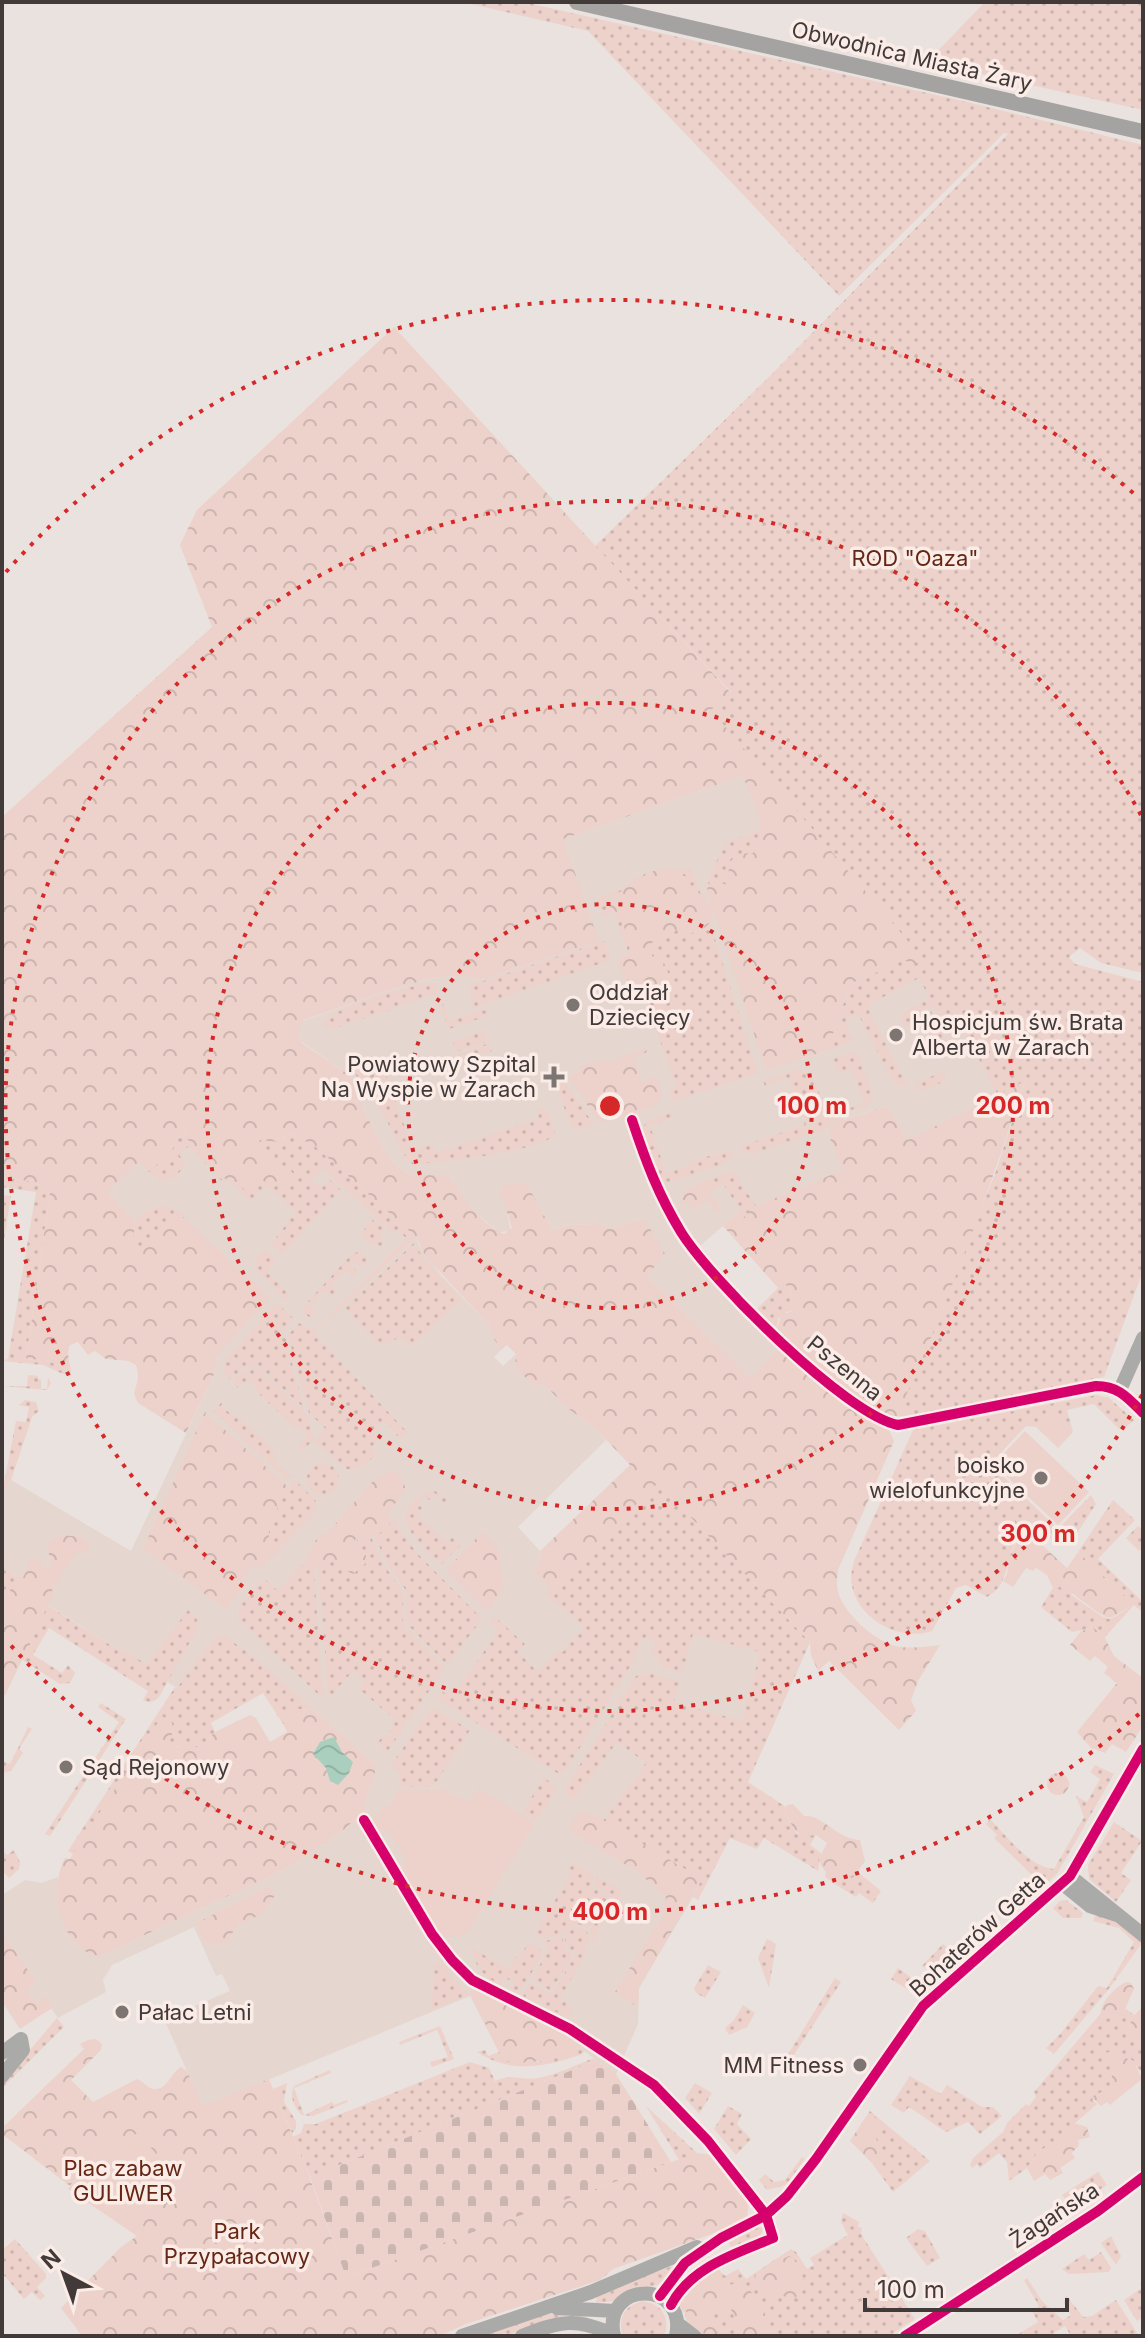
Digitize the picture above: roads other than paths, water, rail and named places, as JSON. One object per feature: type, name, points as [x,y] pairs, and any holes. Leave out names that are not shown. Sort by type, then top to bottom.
[{"type":"main road","name":"Obwodnica Miasta Żary","points":[[577,2],[1143,132]]},
{"type":"street","name":"Pszenna","points":[[632,1120],[652,1180],[684,1236],[757,1318],[829,1384],[873,1416],[898,1425],[1096,1386],[1120,1390]]},
{"type":"street","points":[[1143,1338],[1120,1390],[1143,1413]]},
{"type":"street","name":"Bohaterów Getta","points":[[665,2301],[685,2263],[721,2238],[766,2215],[801,2181],[923,2006],[1066,1880],[1143,1749]]},
{"type":"street","points":[[364,1820],[432,1934],[472,1980],[570,2029],[654,2085],[708,2141],[766,2215],[773,2238],[699,2272],[665,2301]]},
{"type":"street","points":[[1066,1880],[1122,1917],[1143,1935]]},
{"type":"street","points":[[2,2053],[21,2039],[23,2050],[2,2076]]},
{"type":"street","name":"Żagańska","points":[[905,2336],[1142,2181]]},
{"type":"street","points":[[462,2336],[591,2292],[721,2238]]},
{"type":"street","points":[[614,2335],[612,2327],[616,2311],[622,2303],[640,2293],[665,2301]]},
{"type":"street","points":[[665,2301],[676,2329],[694,2336]]},
{"type":"street","points":[[537,2309],[616,2311]]},
{"type":"street","points":[[522,2336],[550,2325],[583,2322],[614,2335]]},
{"type":"water","points":[[334,1737],[342,1752],[353,1762],[349,1773],[338,1785],[330,1781],[326,1768],[313,1754],[320,1742]]},
{"type":"place","name":"Oddział Dziecięcy","points":[[573,1005]]},
{"type":"place","name":"Hospicjum św. Brata Alberta w Żarach","points":[[896,1035]]},
{"type":"place","name":"Powiatowy Szpital Na Wyspie w Żarach","points":[[554,1077]]},
{"type":"place","name":"boisko wielofunkcyjne","points":[[1041,1478]]},
{"type":"place","name":"Sąd Rejonowy","points":[[66,1767]]},
{"type":"place","name":"Pałac Letni","points":[[122,2012]]},
{"type":"place","name":"MM Fitness","points":[[860,2065]]},
{"type":"park label","name":"ROD \"Oaza\"","points":[[915,558]]},
{"type":"park label","name":"Plac zabaw GULIWER","points":[[123,2180]]},
{"type":"park label","name":"Park Przypałacowy","points":[[237,2244]]}]
